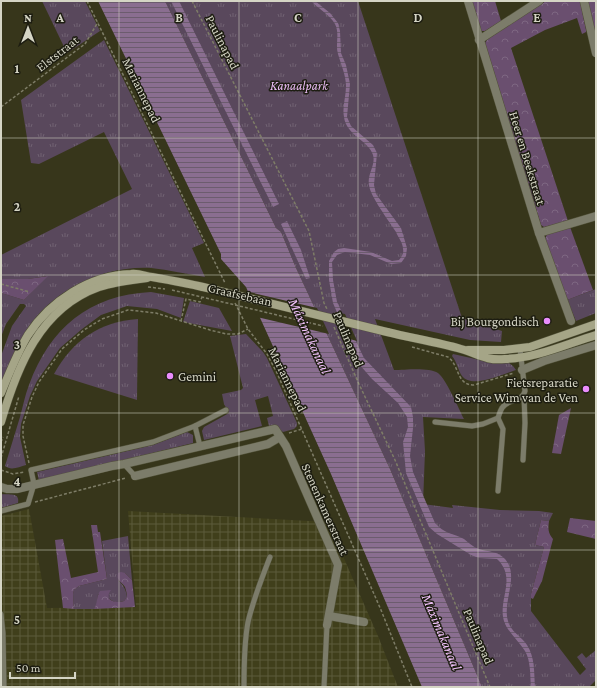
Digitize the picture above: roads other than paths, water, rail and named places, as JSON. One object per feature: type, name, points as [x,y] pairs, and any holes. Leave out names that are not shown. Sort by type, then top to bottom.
[{"type":"main road","name":"Graafsebaan","points":[[1,393],[29,334],[41,317],[62,298],[86,285],[107,277],[131,274],[203,287],[462,350],[488,359],[504,360],[540,354],[596,334]]},
{"type":"main road","name":"Graafsebaan","points":[[1,422],[27,352],[42,329],[56,314],[79,296],[98,287],[118,282],[151,277]]},
{"type":"main road","name":"Graafsebaan","points":[[462,350],[520,349],[542,344],[596,324]]},
{"type":"street","name":"Heer en Beekstraat","points":[[468,1],[539,234],[571,321]]},
{"type":"street","points":[[479,40],[540,1]]},
{"type":"street","points":[[584,1],[596,53]]},
{"type":"street","points":[[539,234],[596,216]]},
{"type":"street","points":[[522,370],[544,361],[596,345]]},
{"type":"street","points":[[1,487],[12,489],[275,429],[280,437],[268,444],[135,476]]},
{"type":"street","name":"Stenenkamerstraat","points":[[280,437],[286,446],[338,565],[327,625]]},
{"type":"street","points":[[329,616],[364,622]]},
{"type":"lane","points":[[520,349],[525,391],[523,460]]},
{"type":"lane","points":[[498,490],[503,429],[498,418],[502,408],[507,403],[520,399],[524,396]]},
{"type":"lane","points":[[1,511],[28,504],[34,484],[31,470],[153,442],[196,426],[226,410]]},
{"type":"lane","points":[[435,422],[472,426],[483,424],[498,418]]},
{"type":"lane","points":[[196,426],[200,446]]},
{"type":"lane","points":[[124,464],[135,476]]},
{"type":"lane","points":[[244,687],[244,654],[248,622],[270,557]]},
{"type":"lane","points":[[1,614],[4,687]]},
{"type":"lane","points":[[324,687],[327,625]]},
{"type":"water","name":"Máximakanaal","points":[[98,1],[165,1],[276,228],[281,232],[296,268],[390,469],[482,687],[422,687],[331,474],[246,287],[221,259],[221,254]]},
{"type":"water","points":[[171,1],[179,1],[279,204],[273,207]]},
{"type":"water","points":[[311,1],[315,1],[330,13],[338,23],[341,53],[346,65],[350,84],[347,117],[351,126],[373,145],[377,153],[374,185],[376,194],[401,228],[407,248],[406,256],[401,263],[391,264],[370,255],[345,252],[337,255],[332,262],[333,280],[337,302],[364,358],[411,407],[413,428],[410,456],[413,472],[435,523],[438,527],[464,539],[477,548],[499,554],[505,559],[509,566],[511,581],[507,605],[508,621],[511,628],[525,642],[530,650],[534,665],[535,687],[531,687],[530,669],[527,655],[504,622],[503,602],[506,587],[506,573],[503,566],[497,559],[479,558],[471,555],[437,534],[429,527],[406,473],[403,442],[408,427],[407,417],[398,403],[372,379],[359,364],[333,303],[329,280],[329,261],[334,252],[338,249],[344,248],[371,252],[392,261],[399,260],[403,250],[396,232],[376,202],[370,190],[369,177],[374,159],[371,150],[349,129],[344,117],[343,109],[346,82],[337,50],[335,24]]},
{"type":"water","points":[[287,221],[301,250],[310,278],[306,279],[281,224]]},
{"type":"place","name":"Bij Bourgondisch","points":[[547,321]]},
{"type":"place","name":"Gemini","points":[[170,376]]},
{"type":"place","name":"Fietsreparatie Service Wim van de Ven","points":[[586,389]]},
{"type":"park label","name":"Kanaalpark","points":[[299,85]]}]
